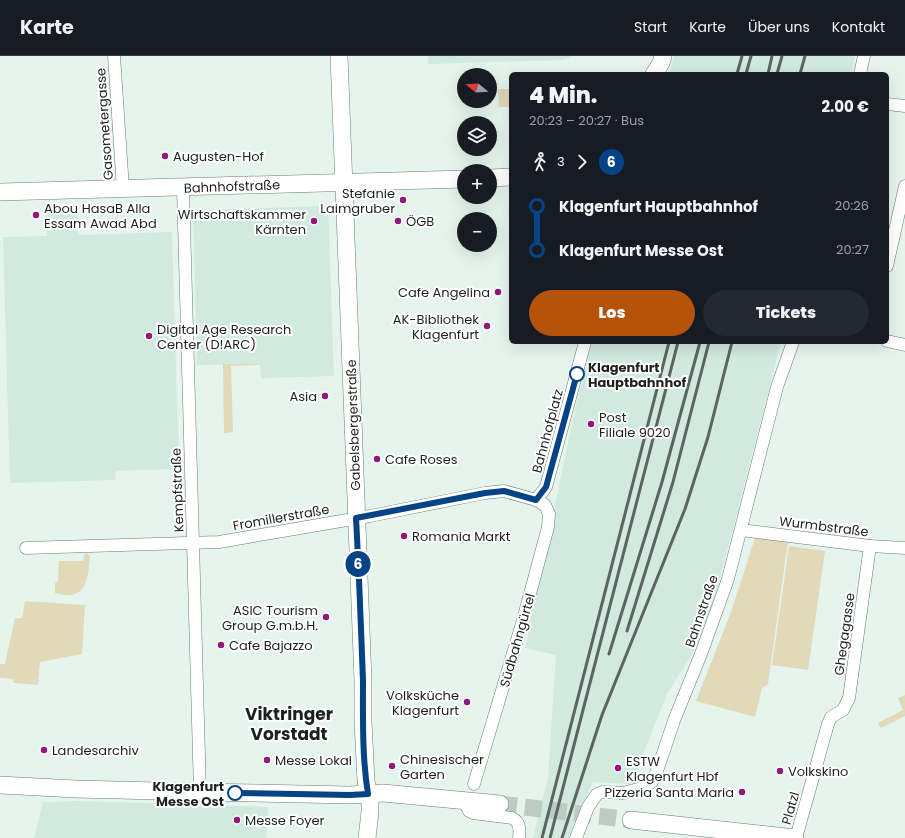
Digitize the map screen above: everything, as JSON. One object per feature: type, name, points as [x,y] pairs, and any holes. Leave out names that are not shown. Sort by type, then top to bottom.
[{"type":"street","name":"Gasometergasse","points":[[114,56],[123,189]]},
{"type":"street","name":"Gabelsbergerstraße","points":[[339,56],[363,722],[366,781],[370,812],[366,838]]},
{"type":"street","points":[[655,72],[661,63],[663,56]]},
{"type":"street","points":[[860,72],[864,56]]},
{"type":"street","points":[[889,104],[905,106]]},
{"type":"street","points":[[497,178],[509,177]]},
{"type":"street","name":"Bahnhofstraße","points":[[0,192],[457,179]]},
{"type":"street","points":[[889,257],[905,186]]},
{"type":"street","name":"Kempfstraße","points":[[183,188],[200,792]]},
{"type":"street","points":[[889,341],[905,345]]},
{"type":"street","name":"Bahnhofplatz","points":[[536,500],[546,487],[584,344]]},
{"type":"street","name":"Bahnstraße","points":[[576,838],[588,806],[597,794],[602,792],[632,792],[652,782],[721,600],[777,387],[792,344]]},
{"type":"street","name":"Fromillerstraße","points":[[26,548],[219,542],[356,518],[485,493],[504,491],[536,500]]},
{"type":"street","name":"Südbahngürtel","points":[[474,784],[523,620],[548,526],[549,514],[545,506],[536,500]]},
{"type":"street","name":"Wurmbstraße","points":[[740,530],[870,546],[905,548]]},
{"type":"street","name":"Ghegagasse","points":[[831,716],[843,710],[849,698],[870,546]]},
{"type":"street","name":"Platzl","points":[[796,838],[831,716]]},
{"type":"street","points":[[0,785],[76,789],[200,792],[350,795],[383,793],[500,804]]},
{"type":"street","points":[[469,801],[467,807],[469,811],[473,813],[512,818],[516,820],[519,824],[519,838]]},
{"type":"street","points":[[631,820],[796,838]]},
{"type":"shaded area","points":[[428,56],[572,56],[564,60],[428,64]]},
{"type":"shaded area","points":[[674,56],[855,56],[851,72],[670,72]]},
{"type":"shaded area","points":[[498,89],[509,89],[509,107],[499,107]]},
{"type":"shaded area","points":[[328,206],[334,376],[261,378],[260,364],[197,365],[193,210]]},
{"type":"shaded area","points":[[77,209],[78,235],[172,232],[179,469],[116,471],[115,480],[10,483],[3,237],[47,236],[46,210]]},
{"type":"shaded area","points":[[591,344],[780,344],[714,602],[696,648],[667,694],[631,784],[593,782],[576,818],[569,838],[533,838],[548,778],[556,655],[525,648],[577,400]]},
{"type":"shaded area","points":[[223,364],[260,364],[231,366],[233,432],[224,433]]},
{"type":"shaded area","points":[[755,538],[788,541],[768,684],[762,688],[755,717],[696,701],[731,612]]},
{"type":"shaded area","points":[[789,546],[825,551],[808,670],[772,665]]},
{"type":"shaded area","points":[[87,553],[90,556],[88,574],[83,587],[79,592],[73,595],[55,593],[55,583],[58,581],[59,561],[83,561],[84,555]]},
{"type":"shaded area","points":[[25,601],[85,605],[82,654],[40,662],[38,685],[13,683],[13,679],[0,678],[0,664],[5,664],[15,618],[22,618]]},
{"type":"shaded area","points":[[905,695],[905,716],[881,728],[878,723],[903,710],[898,698]]},
{"type":"shaded area","points":[[80,801],[268,807],[266,838],[34,838],[43,802]]},
{"type":"tunnel","points":[[500,804],[631,820]]},
{"type":"railway","points":[[738,72],[742,56]]},
{"type":"railway","points":[[747,72],[751,56]]},
{"type":"railway","points":[[768,72],[772,56]]},
{"type":"railway","points":[[778,72],[782,56]]},
{"type":"railway","points":[[801,72],[805,56]]},
{"type":"railway","points":[[542,838],[668,344]]},
{"type":"railway","points":[[550,838],[677,344]]},
{"type":"railway","points":[[609,654],[662,482],[699,344]]},
{"type":"railway","points":[[627,631],[673,482],[708,344]]},
{"type":"railway","points":[[562,838],[602,715],[685,509],[708,437],[731,344]]},
{"type":"bus line","name":"6","points":[[235,793],[368,794],[363,722],[363,681],[356,518],[485,493],[504,491],[536,500],[546,487],[577,374]]},
{"type":"place","name":"Augusten-Hof","points":[[165,156]]},
{"type":"place","name":"Stefanie Laimgruber","points":[[403,200]]},
{"type":"place","name":"Abou HasaB Alla Essam Awad Abd","points":[[36,215]]},
{"type":"place","name":"Wirtschaftskammer Kärnten","points":[[314,221]]},
{"type":"place","name":"ÖGB","points":[[398,221]]},
{"type":"place","name":"Cafe Angelina","points":[[498,292]]},
{"type":"place","name":"AK-Bibliothek Klagenfurt","points":[[487,326]]},
{"type":"place","name":"Digital Age Research Center (D!ARC)","points":[[149,336]]},
{"type":"place","name":"Klagenfurt Hauptbahnhof","points":[[577,374]]},
{"type":"place","name":"Asia","points":[[325,396]]},
{"type":"place","name":"Post Filiale 9020","points":[[591,424]]},
{"type":"place","name":"Cafe Roses","points":[[377,459]]},
{"type":"place","name":"Romania Markt","points":[[404,536]]},
{"type":"place","name":"ASIC Tourism Group G.m.b.H.","points":[[326,617]]},
{"type":"place","name":"Cafe Bajazzo","points":[[221,645]]},
{"type":"place","name":"Volksküche Klagenfurt","points":[[467,702]]},
{"type":"place","name":"Landesarchiv","points":[[44,750]]},
{"type":"place","name":"Messe Lokal","points":[[267,760]]},
{"type":"place","name":"Chinesischer Garten","points":[[392,766]]},
{"type":"place","name":"ESTW Klagenfurt Hbf","points":[[618,768]]},
{"type":"place","name":"Volkskino","points":[[780,771]]},
{"type":"place","name":"Pizzeria Santa Maria","points":[[742,792]]},
{"type":"place","name":"Klagenfurt Messe Ost","points":[[235,793]]},
{"type":"place","name":"Messe Foyer","points":[[237,820]]},
{"type":"district","name":"Viktringer Vorstadt","points":[[289,724]]}]
